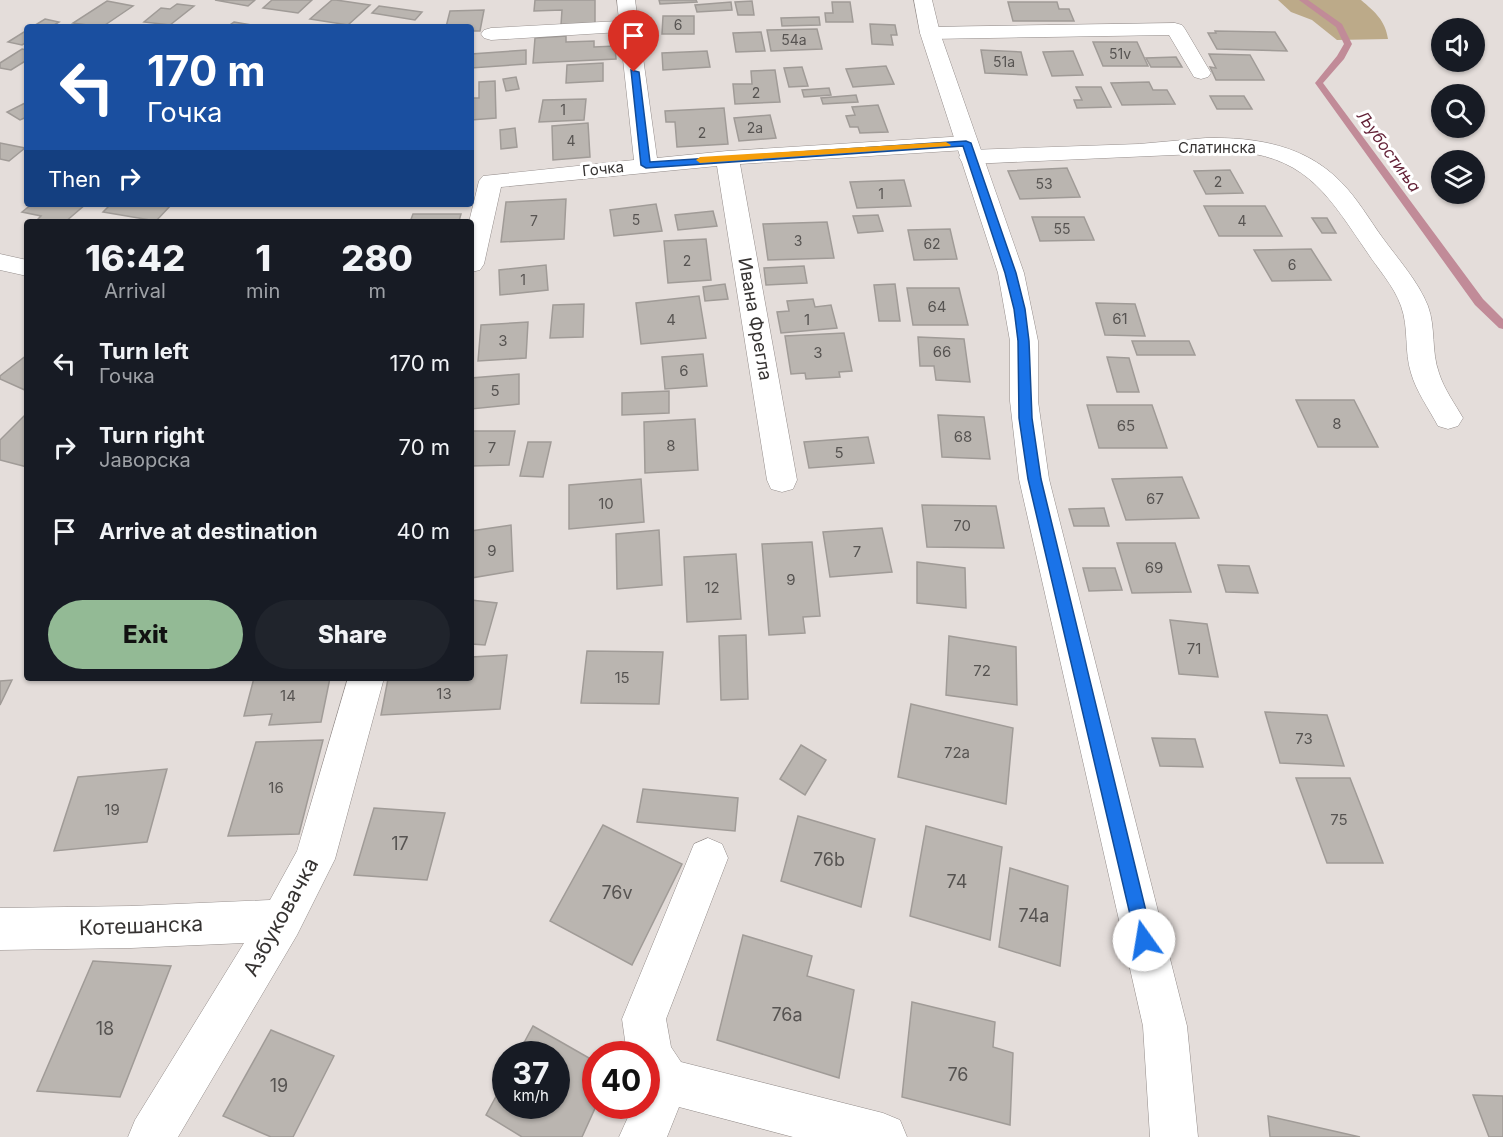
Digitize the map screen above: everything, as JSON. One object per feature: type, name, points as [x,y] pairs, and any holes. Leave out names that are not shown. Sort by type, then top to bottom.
[{"type":"street","points":[[626,0],[646,165]]},
{"type":"street","points":[[923,0],[930,33],[1011,273],[1019,309],[1023,341],[1024,401],[1034,479],[1165,1026],[1174,1137]]},
{"type":"street","points":[[491,34],[629,26]]},
{"type":"street","points":[[930,33],[1175,29],[1201,73]]},
{"type":"street","name":"Слатинска","points":[[968,150],[1085,154],[1244,146],[1271,149],[1291,157],[1323,177],[1334,188],[1401,282],[1414,305],[1420,327],[1420,349],[1425,374],[1448,418]]},
{"type":"street","name":"Гочка","points":[[474,252],[492,182],[727,158],[968,150]]},
{"type":"street","name":"Ивана Фрегла","points":[[727,158],[782,480]]},
{"type":"street","points":[[0,262],[24,267]]},
{"type":"street","name":"Азбуковачка","points":[[152,1137],[282,920],[315,860],[365,681]]},
{"type":"street","points":[[708,858],[644,1019],[650,1056],[667,1081],[883,1137]]},
{"type":"street","name":"Котешанска","points":[[0,929],[131,927],[282,920]]},
{"type":"street","points":[[643,1137],[667,1081]]},
{"type":"shaded area","points":[[1278,0],[1361,0],[1382,21],[1388,39],[1337,40],[1312,20],[1291,12]]},
{"type":"building","points":[[215,0],[255,0],[248,6]]},
{"type":"building","points":[[272,0],[312,0],[298,13],[263,8]]},
{"type":"building","points":[[332,0],[370,5],[349,24],[310,19]]},
{"type":"building","points":[[535,0],[595,0],[595,24],[561,25],[562,10],[534,11]]},
{"type":"building","points":[[659,0],[696,0],[697,2],[660,4]]},
{"type":"building","points":[[107,1],[133,6],[106,24],[73,23]]},
{"type":"building","points":[[752,1],[754,15],[738,15],[735,2]]},
{"type":"building","points":[[731,2],[732,10],[697,12],[695,5]]},
{"type":"building","points":[[832,2],[850,2],[853,22],[826,22],[825,13],[833,13]]},
{"type":"building","points":[[1008,2],[1057,2],[1059,9],[1069,9],[1074,21],[1013,21]]},
{"type":"building","points":[[177,4],[194,6],[171,24],[144,22],[161,8],[170,9]]},
{"type":"building","points":[[379,6],[422,12],[415,20],[372,13]]},
{"type":"building","points":[[484,10],[480,31],[474,31],[474,24],[447,24],[450,11]]},
{"type":"building","points":[[663,16],[694,16],[694,34],[662,34]]},
{"type":"building","points":[[819,17],[820,25],[782,26],[781,18]]},
{"type":"building","points":[[45,19],[59,22],[56,24],[37,24]]},
{"type":"building","points":[[870,24],[895,25],[897,35],[891,35],[893,45],[872,44]]},
{"type":"building","points":[[817,29],[822,49],[771,51],[767,30]]},
{"type":"building","points":[[1215,31],[1275,32],[1287,51],[1217,49],[1208,33],[1216,33]]},
{"type":"building","points":[[24,32],[24,44],[8,42]]},
{"type":"building","points":[[761,32],[765,51],[736,52],[733,33]]},
{"type":"building","points":[[566,36],[566,42],[594,41],[594,47],[615,46],[616,59],[533,63],[535,38]]},
{"type":"building","points":[[1093,42],[1137,42],[1148,66],[1103,66]]},
{"type":"building","points":[[24,49],[24,62],[11,70],[0,68],[0,63]]},
{"type":"building","points":[[526,50],[526,64],[474,68],[474,54]]},
{"type":"building","points":[[981,50],[1021,52],[1027,75],[985,73]]},
{"type":"building","points":[[707,51],[710,67],[663,70],[662,53]]},
{"type":"building","points":[[1073,51],[1083,75],[1052,76],[1043,52]]},
{"type":"building","points":[[1209,54],[1250,55],[1264,80],[1216,80],[1210,67],[1216,68]]},
{"type":"building","points":[[1176,57],[1182,67],[1151,67],[1146,58]]},
{"type":"building","points":[[603,63],[603,81],[566,83],[567,65]]},
{"type":"building","points":[[886,66],[894,84],[853,87],[846,69]]},
{"type":"building","points":[[802,67],[808,86],[789,87],[784,68]]},
{"type":"building","points":[[775,70],[780,102],[735,104],[733,84],[752,84],[751,71]]},
{"type":"building","points":[[516,77],[519,89],[506,91],[503,79]]},
{"type":"building","points":[[495,81],[496,118],[474,120],[474,98],[479,98],[479,82]]},
{"type":"building","points":[[1149,82],[1153,90],[1167,90],[1175,104],[1122,105],[1111,83]]},
{"type":"building","points":[[1076,87],[1101,87],[1111,107],[1077,108],[1074,100],[1082,100]]},
{"type":"building","points":[[829,88],[831,95],[804,97],[802,90]]},
{"type":"building","points":[[856,95],[858,102],[823,104],[821,98]]},
{"type":"building","points":[[1210,96],[1244,96],[1252,109],[1217,109]]},
{"type":"building","points":[[586,99],[584,120],[539,122],[543,100]]},
{"type":"building","points":[[24,104],[24,118],[20,120],[7,112]]},
{"type":"building","points":[[878,105],[888,132],[860,133],[858,127],[850,127],[846,116],[855,115],[852,107]]},
{"type":"building","points":[[724,108],[728,144],[677,147],[675,122],[666,122],[665,111]]},
{"type":"building","points":[[770,115],[776,138],[739,141],[734,118]]},
{"type":"building","points":[[588,123],[590,157],[553,160],[552,126]]},
{"type":"building","points":[[515,128],[517,147],[501,149],[500,130]]},
{"type":"building","points":[[0,143],[24,148],[9,161],[0,159]]},
{"type":"building","points":[[1067,168],[1080,197],[1020,199],[1008,171]]},
{"type":"building","points":[[1230,170],[1243,193],[1206,194],[1194,171]]},
{"type":"building","points":[[904,180],[911,206],[857,208],[850,182]]},
{"type":"building","points":[[566,199],[564,239],[501,242],[506,202]]},
{"type":"building","points":[[656,204],[662,231],[614,236],[610,210]]},
{"type":"building","points":[[1204,206],[1265,206],[1282,236],[1219,236]]},
{"type":"building","points":[[28,207],[82,207],[68,219],[38,219],[41,216],[22,212]]},
{"type":"building","points":[[108,207],[169,207],[158,219],[103,212]]},
{"type":"building","points":[[713,211],[717,226],[678,230],[675,215]]},
{"type":"building","points":[[413,214],[461,214],[460,219],[411,219]]},
{"type":"building","points":[[878,215],[883,231],[858,233],[853,216]]},
{"type":"building","points":[[1032,217],[1084,217],[1094,240],[1040,241]]},
{"type":"building","points":[[1312,218],[1327,218],[1336,233],[1322,233]]},
{"type":"building","points":[[827,222],[834,258],[768,260],[763,224]]},
{"type":"building","points":[[950,229],[957,259],[914,260],[908,230]]},
{"type":"building","points":[[706,239],[711,280],[668,283],[664,241]]},
{"type":"building","points":[[1311,249],[1331,280],[1272,281],[1254,250]]},
{"type":"building","points":[[546,265],[548,290],[500,295],[499,270]]},
{"type":"building","points":[[804,266],[807,283],[766,285],[764,268]]},
{"type":"building","points":[[725,284],[728,299],[705,301],[703,287]]},
{"type":"building","points":[[895,284],[900,321],[879,321],[874,285]]},
{"type":"building","points":[[907,288],[959,288],[968,325],[913,325]]},
{"type":"building","points":[[699,296],[706,338],[641,344],[636,303]]},
{"type":"building","points":[[813,299],[815,307],[831,305],[837,328],[781,333],[777,312],[789,311],[787,301]]},
{"type":"building","points":[[1096,303],[1135,304],[1145,336],[1105,335]]},
{"type":"building","points":[[584,304],[583,337],[550,338],[553,305]]},
{"type":"building","points":[[528,322],[526,358],[478,361],[481,325]]},
{"type":"building","points":[[844,333],[852,371],[839,372],[840,377],[806,379],[805,373],[791,374],[785,336]]},
{"type":"building","points":[[918,337],[964,339],[970,382],[936,380],[934,366],[920,366]]},
{"type":"building","points":[[1132,341],[1189,341],[1195,355],[1137,355]]},
{"type":"building","points":[[703,354],[707,386],[665,389],[662,357]]},
{"type":"building","points":[[24,357],[24,390],[0,379],[0,376]]},
{"type":"building","points":[[1107,357],[1129,358],[1139,392],[1117,392]]},
{"type":"building","points":[[519,374],[519,404],[474,409],[474,378]]},
{"type":"building","points":[[669,391],[669,413],[622,415],[622,393]]},
{"type":"building","points":[[1296,400],[1354,400],[1378,447],[1318,447]]},
{"type":"building","points":[[1087,405],[1152,405],[1167,448],[1099,448]]},
{"type":"building","points":[[938,415],[984,417],[990,459],[942,457]]},
{"type":"building","points":[[24,416],[24,466],[0,460],[0,440]]},
{"type":"building","points":[[695,419],[698,470],[645,473],[644,422]]},
{"type":"building","points":[[474,431],[515,431],[509,465],[474,466]]},
{"type":"building","points":[[868,437],[874,463],[809,468],[804,442]]},
{"type":"building","points":[[528,442],[551,442],[543,477],[520,476]]},
{"type":"building","points":[[1182,477],[1199,518],[1126,520],[1112,479]]},
{"type":"building","points":[[641,479],[644,522],[569,529],[569,485]]},
{"type":"building","points":[[922,505],[996,506],[1004,548],[927,547]]},
{"type":"building","points":[[1104,508],[1109,526],[1074,526],[1069,509]]},
{"type":"building","points":[[511,525],[513,571],[474,578],[474,531]]},
{"type":"building","points":[[882,528],[892,572],[830,577],[823,532]]},
{"type":"building","points":[[659,530],[662,585],[617,589],[616,534]]},
{"type":"building","points":[[812,542],[820,616],[803,617],[805,633],[769,635],[762,544]]},
{"type":"building","points":[[1117,543],[1175,543],[1191,592],[1132,593]]},
{"type":"building","points":[[736,554],[741,619],[687,622],[684,557]]},
{"type":"building","points":[[917,562],[965,568],[966,608],[917,603]]},
{"type":"building","points":[[1218,565],[1249,566],[1258,593],[1226,592]]},
{"type":"building","points":[[1083,568],[1115,568],[1122,590],[1089,591]]},
{"type":"building","points":[[474,600],[497,603],[485,645],[474,644]]},
{"type":"building","points":[[1170,620],[1207,624],[1218,677],[1179,674]]},
{"type":"building","points":[[746,635],[748,699],[721,700],[719,636]]},
{"type":"building","points":[[949,636],[1016,647],[1017,705],[946,695]]},
{"type":"building","points":[[587,651],[663,652],[659,704],[581,703]]},
{"type":"building","points":[[507,655],[500,709],[381,715],[388,681],[474,681],[474,657]]},
{"type":"building","points":[[12,680],[0,705],[0,681]]},
{"type":"building","points":[[253,681],[329,681],[321,722],[269,725],[272,714],[244,716]]},
{"type":"building","points":[[911,704],[1013,728],[1006,804],[898,777]]},
{"type":"building","points":[[1265,712],[1327,715],[1344,766],[1280,763]]},
{"type":"building","points":[[1152,738],[1195,739],[1203,767],[1160,766]]},
{"type":"building","points":[[323,740],[299,834],[228,836],[256,742]]},
{"type":"building","points":[[801,745],[826,760],[805,795],[780,779]]},
{"type":"building","points":[[167,769],[147,842],[54,851],[78,777]]},
{"type":"building","points":[[1296,778],[1350,778],[1383,863],[1327,863]]},
{"type":"building","points":[[643,789],[738,798],[735,831],[637,822]]},
{"type":"building","points":[[374,808],[445,813],[427,880],[354,875]]},
{"type":"building","points":[[798,816],[875,839],[861,907],[781,881]]},
{"type":"building","points":[[603,825],[682,864],[632,965],[550,921]]},
{"type":"building","points":[[926,826],[1002,847],[990,940],[910,916]]},
{"type":"building","points":[[1010,868],[1068,886],[1060,966],[999,947]]},
{"type":"building","points":[[743,935],[812,956],[807,976],[854,990],[839,1078],[717,1040]]},
{"type":"building","points":[[93,961],[171,966],[120,1097],[37,1091]]},
{"type":"building","points":[[912,1002],[995,1022],[993,1047],[1013,1053],[1010,1125],[902,1097]]},
{"type":"building","points":[[533,1026],[559,1041],[525,1041]]},
{"type":"building","points":[[271,1030],[334,1056],[293,1137],[271,1137],[223,1116]]},
{"type":"building","points":[[570,1047],[582,1054],[582,1119],[590,1119],[582,1137],[522,1137],[493,1119],[570,1119]]},
{"type":"building","points":[[1473,1095],[1503,1096],[1503,1137],[1489,1137]]},
{"type":"building","points":[[492,1104],[492,1119],[486,1115]]},
{"type":"building","points":[[1268,1116],[1360,1137],[1270,1137]]},
{"type":"waterway","name":"Љубостиња","points":[[1303,0],[1339,26],[1348,44],[1341,57],[1319,83],[1479,302],[1503,325]]},
{"type":"slow traffic","points":[[700,160],[946,145]]},
{"type":"route","points":[[634,72],[646,165],[966,143],[1011,273],[1023,341],[1024,401],[1034,479],[1144,940]]}]
